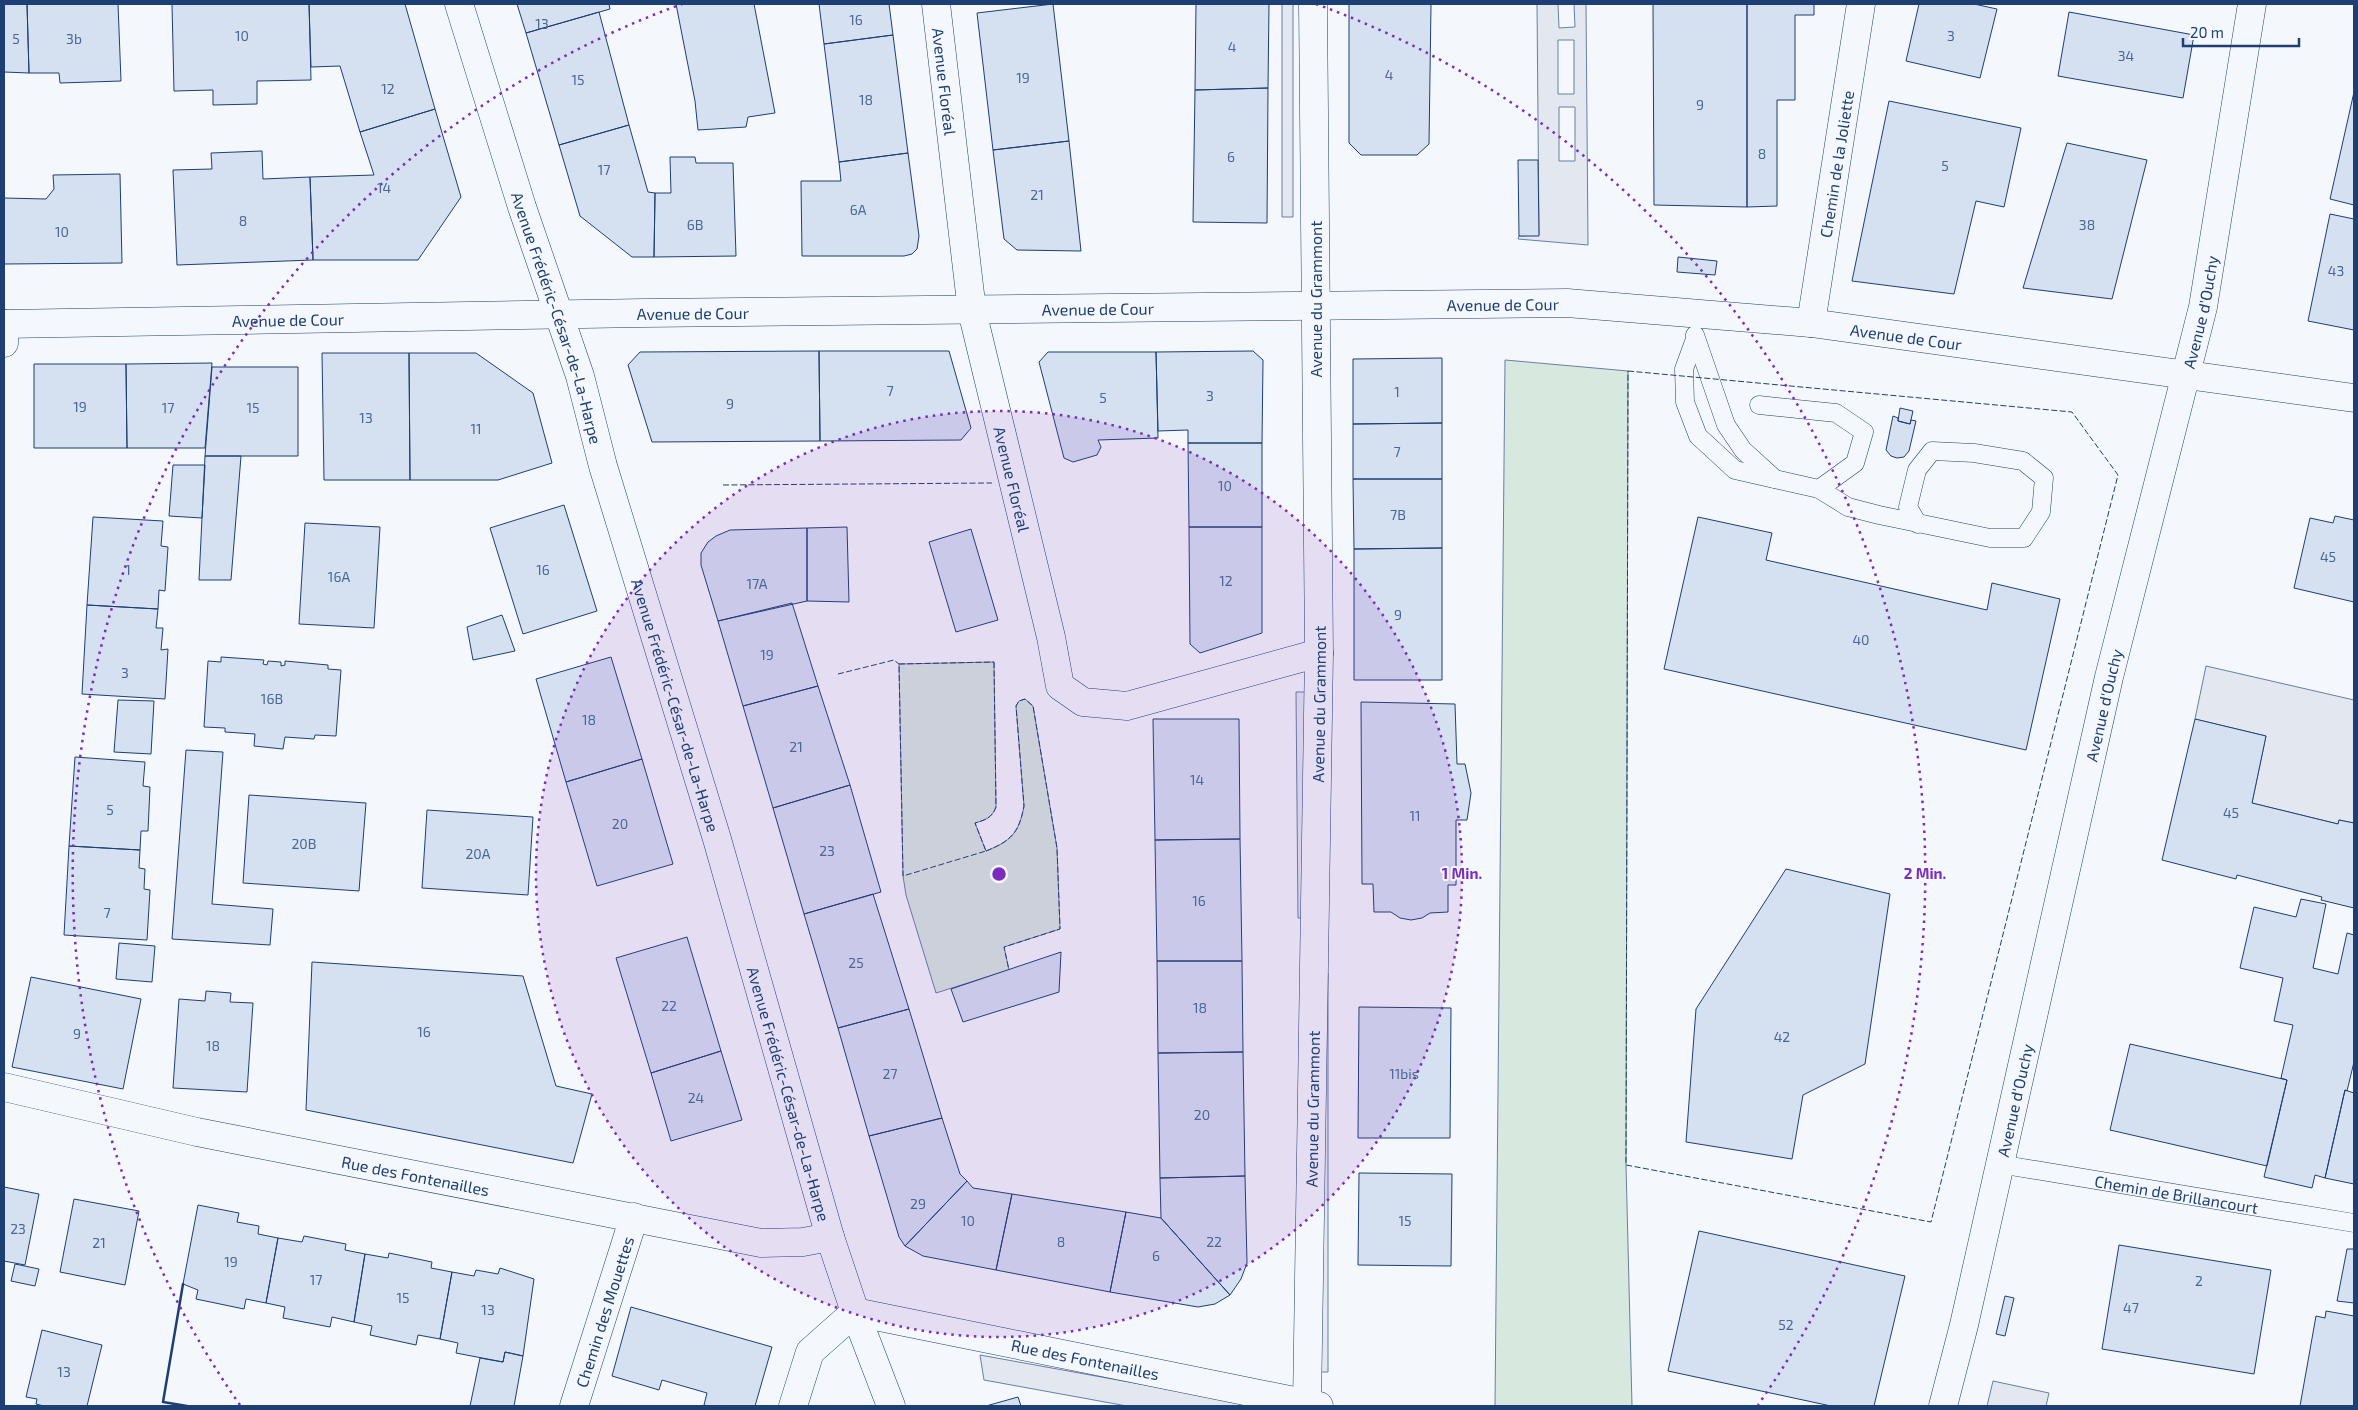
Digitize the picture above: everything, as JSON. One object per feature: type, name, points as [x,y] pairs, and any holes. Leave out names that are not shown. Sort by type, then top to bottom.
[{"type":"street","name":"Avenue Frédéric-César-de-La-Harpe","points":[[459,4],[522,207],[561,315],[580,376],[603,466],[717,839],[830,1237],[854,1312],[891,1406]]},
{"type":"street","name":"Avenue Floréal","points":[[936,4],[972,311],[1051,637],[1060,686],[1083,702],[1127,706],[1319,653]]},
{"type":"street","name":"Avenue du Grammont","points":[[1313,4],[1319,653],[1313,1405]]},
{"type":"street","name":"Chemin de la Joliette","points":[[1811,322],[1861,4]]},
{"type":"street","name":"Avenue d'Ouchy","points":[[1943,1406],[1964,1325],[2109,677],[2187,374],[2206,287],[2252,4]]},
{"type":"street","name":"Avenue de Cour","points":[[4,330],[561,315],[1567,303],[1811,322],[2354,398]]},
{"type":"street","name":"Rue des Fontenailles","points":[[4,1087],[197,1132],[761,1243],[804,1242],[830,1237]]},
{"type":"street","name":"Chemin des Mouettes","points":[[574,1406],[634,1217]]},
{"type":"street","name":"Rue des Fontenailles","points":[[854,1312],[1313,1405]]},
{"type":"street","points":[[793,1406],[810,1352],[854,1312]]},
{"type":"lane","points":[[1694,312],[1695,339],[1726,425],[1743,450],[1776,479]]},
{"type":"lane","points":[[1695,339],[1684,369],[1685,402],[1698,436],[1735,470],[1819,489],[1848,507],[1918,524],[1990,538],[2024,538],[2041,512],[2044,478],[2023,461],[1974,453],[1932,452],[1918,470],[1908,506],[1918,524]]},
{"type":"lane","points":[[1759,405],[1836,413],[1864,432],[1855,463],[1819,489]]},
{"type":"lane","name":"Chemin de Brillancourt","points":[[1999,1164],[2354,1223]]},
{"type":"shaded area","points":[[1282,4],[1293,4],[1293,217],[1282,217]]},
{"type":"shaded area","points":[[1537,4],[1558,4],[1559,28],[1575,27],[1574,4],[1586,4],[1588,245],[1518,239],[1519,236],[1539,235]],"holes":[[[1558,40],[1574,40],[1574,94],[1558,94]],[[1559,107],[1575,107],[1575,161],[1559,161]]]},
{"type":"shaded area","points":[[1505,360],[1628,371],[1626,1165],[1632,1406],[1495,1406]]},
{"type":"shaded area","points":[[994,662],[996,807],[988,818],[975,823],[986,851],[1002,844],[1008,839],[1019,823],[1024,806],[1016,706],[1019,701],[1025,699],[1033,706],[1057,848],[1060,929],[1004,947],[1009,970],[936,993],[906,895],[903,876],[899,664]]},
{"type":"shaded area","points":[[2206,666],[2354,700],[2354,823],[2339,820],[2338,824],[2252,803],[2266,736],[2195,719]]},
{"type":"shaded area","points":[[1296,692],[1307,692],[1308,918],[1298,918]]},
{"type":"shaded area","points":[[1315,973],[1328,973],[1328,1372],[1315,1372]]},
{"type":"shaded area","points":[[980,1355],[1239,1402],[1240,1406],[1127,1406],[984,1380]]},
{"type":"shaded area","points":[[1993,1381],[2049,1393],[2046,1406],[1987,1406]]},
{"type":"building","points":[[4,4],[27,4],[29,73],[4,72]]},
{"type":"building","points":[[27,4],[118,4],[121,81],[60,83],[59,73],[29,73]]},
{"type":"building","points":[[172,4],[309,4],[311,80],[257,81],[257,104],[213,105],[213,90],[174,91]]},
{"type":"building","points":[[309,4],[405,4],[435,109],[360,132],[340,66],[311,67]]},
{"type":"building","points":[[517,4],[609,4],[610,9],[526,33]]},
{"type":"building","points":[[676,4],[754,4],[775,113],[748,117],[746,127],[698,130],[695,101]]},
{"type":"building","points":[[819,4],[889,4],[893,35],[824,44]]},
{"type":"building","points":[[1053,4],[1069,141],[993,150],[977,13]]},
{"type":"building","points":[[1196,4],[1269,4],[1268,88],[1195,90]]},
{"type":"building","points":[[1349,4],[1431,4],[1429,144],[1417,155],[1361,155],[1349,143]]},
{"type":"building","points":[[1653,4],[1747,4],[1747,207],[1654,205]]},
{"type":"building","points":[[1747,4],[1814,4],[1814,15],[1795,15],[1795,100],[1777,100],[1777,206],[1747,207]]},
{"type":"building","points":[[1919,4],[1974,4],[1997,9],[1980,78],[1906,61]]},
{"type":"building","points":[[599,12],[629,125],[559,145],[526,33]]},
{"type":"building","points":[[2069,12],[2194,35],[2183,98],[2058,76]]},
{"type":"building","points":[[893,35],[908,153],[839,162],[824,44]]},
{"type":"building","points":[[1268,88],[1267,223],[1193,222],[1195,90]]},
{"type":"building","points":[[2354,92],[2354,205],[2330,199]]},
{"type":"building","points":[[1889,101],[2021,128],[2004,207],[1976,201],[1954,294],[1852,281]]},
{"type":"building","points":[[435,109],[461,197],[418,260],[313,260],[310,177],[374,175],[360,132]]},
{"type":"building","points":[[629,125],[648,192],[655,193],[654,257],[632,257],[580,216],[559,145]]},
{"type":"building","points":[[1069,141],[1081,251],[1017,250],[1004,239],[993,150]]},
{"type":"building","points":[[2067,143],[2147,160],[2112,299],[2023,288]]},
{"type":"building","points":[[262,151],[263,179],[310,177],[313,260],[177,265],[173,170],[212,169],[211,153]]},
{"type":"building","points":[[908,153],[919,236],[917,249],[912,254],[904,256],[802,256],[801,181],[841,181],[839,162]]},
{"type":"building","points":[[670,157],[695,157],[696,163],[733,163],[736,256],[654,257],[655,193],[671,193]]},
{"type":"building","points":[[1518,160],[1538,160],[1539,236],[1519,236]]},
{"type":"building","points":[[120,174],[122,263],[4,264],[4,198],[46,199],[54,189],[53,175]]},
{"type":"building","points":[[2330,214],[2354,219],[2354,330],[2308,321]]},
{"type":"building","points":[[1678,257],[1717,261],[1715,275],[1677,272]]},
{"type":"building","points":[[819,351],[820,441],[652,442],[628,365],[640,352]]},
{"type":"building","points":[[819,351],[949,351],[971,428],[961,440],[820,441]]},
{"type":"building","points":[[1253,351],[1263,360],[1262,443],[1188,443],[1188,430],[1158,431],[1156,352]]},
{"type":"building","points":[[1048,352],[1156,352],[1158,438],[1098,440],[1101,447],[1097,455],[1073,462],[1064,458],[1039,362]]},
{"type":"building","points":[[322,353],[409,353],[410,480],[324,480]]},
{"type":"building","points":[[409,353],[476,353],[533,393],[552,463],[498,480],[410,480]]},
{"type":"building","points":[[1442,358],[1442,423],[1353,424],[1353,359]]},
{"type":"building","points":[[212,363],[205,448],[127,448],[126,364]]},
{"type":"building","points":[[34,364],[126,364],[127,448],[34,448]]},
{"type":"building","points":[[212,367],[298,367],[298,456],[205,456]]},
{"type":"building","points":[[1900,408],[1913,411],[1910,424],[1898,421]]},
{"type":"building","points":[[1893,416],[1898,418],[1898,421],[1910,424],[1911,420],[1916,421],[1909,451],[1904,457],[1897,458],[1891,456],[1886,450]]},
{"type":"building","points":[[1442,423],[1442,479],[1353,479],[1353,424]]},
{"type":"building","points":[[1188,443],[1262,443],[1262,527],[1189,527]]},
{"type":"building","points":[[205,456],[241,456],[231,580],[199,580]]},
{"type":"building","points":[[173,465],[205,465],[202,518],[169,516]]},
{"type":"building","points":[[1353,479],[1442,479],[1442,548],[1354,549]]},
{"type":"building","points":[[564,505],[597,611],[523,634],[490,528]]},
{"type":"building","points":[[2335,516],[2354,520],[2354,602],[2294,588],[2310,518],[2333,523]]},
{"type":"building","points":[[93,517],[163,521],[161,546],[168,547],[165,591],[159,590],[158,609],[87,605]]},
{"type":"building","points":[[1698,517],[1772,533],[1766,560],[1987,610],[1992,583],[2060,599],[2026,750],[1664,669]]},
{"type":"building","points":[[305,523],[380,527],[374,628],[299,624]]},
{"type":"building","points":[[847,527],[849,602],[807,601],[807,528]]},
{"type":"building","points":[[1189,527],[1262,527],[1262,633],[1200,653],[1190,644]]},
{"type":"building","points":[[807,528],[807,601],[718,621],[701,565],[701,553],[708,542],[730,530]]},
{"type":"building","points":[[971,529],[998,620],[956,632],[929,542]]},
{"type":"building","points":[[1442,548],[1442,680],[1354,680],[1354,549]]},
{"type":"building","points":[[792,603],[818,686],[743,706],[718,621]]},
{"type":"building","points":[[87,605],[158,609],[156,628],[163,628],[161,650],[168,649],[165,699],[82,694]]},
{"type":"building","points":[[502,615],[515,651],[473,660],[467,627]]},
{"type":"building","points":[[221,657],[264,660],[263,664],[267,665],[268,661],[281,662],[281,666],[285,665],[285,661],[328,665],[328,669],[341,670],[336,736],[315,735],[314,739],[285,737],[283,749],[254,746],[255,734],[225,732],[225,728],[204,727],[208,661],[221,662]]},
{"type":"building","points":[[611,657],[642,759],[566,782],[536,679]]},
{"type":"building","points":[[818,686],[850,785],[773,808],[743,706]]},
{"type":"building","points":[[118,700],[154,701],[151,754],[114,752]]},
{"type":"building","points":[[1361,702],[1455,704],[1457,764],[1465,764],[1471,793],[1467,820],[1456,820],[1456,885],[1448,885],[1448,912],[1430,913],[1422,918],[1411,920],[1400,918],[1391,912],[1374,912],[1373,884],[1362,884]]},
{"type":"building","points":[[1153,719],[1239,719],[1240,839],[1155,840]]},
{"type":"building","points":[[2195,719],[2266,736],[2252,803],[2338,824],[2339,820],[2354,823],[2354,908],[2321,900],[2322,897],[2237,875],[2236,879],[2162,860]]},
{"type":"building","points":[[186,750],[223,752],[212,904],[273,909],[270,945],[172,939]]},
{"type":"building","points":[[75,757],[145,762],[143,786],[150,787],[148,831],[141,831],[140,850],[69,846]]},
{"type":"building","points":[[642,759],[673,864],[597,886],[566,782]]},
{"type":"building","points":[[850,785],[881,892],[804,914],[773,808]]},
{"type":"building","points":[[249,795],[366,803],[359,891],[243,883]]},
{"type":"building","points":[[427,810],[533,817],[528,895],[422,888]]},
{"type":"building","points":[[1240,839],[1242,961],[1157,961],[1155,840]]},
{"type":"building","points":[[69,846],[140,850],[139,868],[145,869],[144,889],[150,890],[147,940],[64,935]]},
{"type":"building","points":[[1786,869],[1890,894],[1865,1064],[1803,1095],[1792,1159],[1686,1142],[1696,1009]]},
{"type":"building","points":[[873,894],[909,1009],[838,1028],[804,914]]},
{"type":"building","points":[[2301,899],[2326,904],[2313,968],[2338,974],[2347,933],[2354,935],[2354,1062],[2347,1091],[2345,1090],[2325,1178],[2315,1175],[2312,1188],[2264,1177],[2287,1080],[2281,1078],[2293,1025],[2274,1021],[2283,978],[2240,968],[2254,907],[2296,917]]},
{"type":"building","points":[[687,937],[721,1051],[651,1073],[616,958]]},
{"type":"building","points":[[119,943],[155,946],[152,982],[116,979]]},
{"type":"building","points":[[1061,952],[1059,992],[963,1022],[951,989]]},
{"type":"building","points":[[1157,961],[1242,961],[1243,1052],[1158,1053]]},
{"type":"building","points":[[312,962],[523,976],[556,1086],[592,1094],[573,1163],[306,1110]]},
{"type":"building","points":[[31,977],[141,999],[123,1089],[12,1067]]},
{"type":"building","points":[[206,991],[231,993],[230,1002],[253,1003],[247,1092],[173,1088],[179,999],[205,1001]]},
{"type":"building","points":[[1359,1007],[1451,1008],[1450,1138],[1358,1138]]},
{"type":"building","points":[[909,1009],[942,1118],[869,1136],[838,1028]]},
{"type":"building","points":[[2130,1044],[2287,1080],[2267,1166],[2110,1130]]},
{"type":"building","points":[[721,1051],[742,1120],[671,1141],[651,1073]]},
{"type":"building","points":[[1243,1052],[1245,1176],[1160,1178],[1158,1053]]},
{"type":"building","points":[[2345,1090],[2354,1093],[2354,1184],[2325,1178]]},
{"type":"building","points":[[942,1118],[960,1174],[967,1181],[905,1246],[899,1237],[869,1136]]},
{"type":"building","points":[[1359,1173],[1452,1174],[1451,1266],[1358,1265]]},
{"type":"building","points":[[1245,1176],[1247,1263],[1241,1279],[1230,1295],[1161,1218],[1160,1178]]},
{"type":"building","points":[[967,1181],[973,1188],[1012,1194],[996,1270],[923,1256],[905,1246]]},
{"type":"building","points":[[4,1187],[39,1194],[25,1265],[4,1261]]},
{"type":"building","points":[[1012,1194],[1126,1212],[1110,1292],[996,1270]]},
{"type":"building","points":[[74,1199],[139,1211],[125,1285],[60,1272]]},
{"type":"building","points":[[198,1205],[239,1213],[237,1222],[259,1226],[258,1234],[278,1238],[266,1303],[246,1299],[244,1309],[196,1299],[198,1290],[183,1284]]},
{"type":"building","points":[[1126,1212],[1161,1218],[1230,1295],[1215,1304],[1198,1307],[1110,1292]]},
{"type":"building","points":[[1699,1231],[1905,1276],[1874,1406],[1831,1406],[1668,1371]]},
{"type":"building","points":[[304,1236],[346,1244],[345,1250],[365,1254],[354,1322],[332,1317],[330,1327],[283,1318],[285,1307],[266,1303],[278,1238],[302,1242]]},
{"type":"building","points":[[2119,1245],[2271,1270],[2254,1374],[2102,1349]]},
{"type":"building","points":[[2347,1249],[2354,1249],[2354,1303],[2337,1301]]},
{"type":"building","points":[[389,1253],[432,1262],[431,1268],[452,1272],[440,1339],[418,1335],[416,1345],[370,1335],[372,1326],[354,1322],[365,1254],[388,1258]]},
{"type":"building","points":[[15,1264],[39,1269],[35,1286],[11,1281]]},
{"type":"building","points":[[500,1268],[534,1279],[523,1356],[505,1352],[503,1362],[456,1353],[458,1343],[440,1339],[452,1272],[474,1276],[476,1270],[498,1274]]},
{"type":"building","points":[[2005,1296],[2014,1298],[2005,1336],[1996,1334]]},
{"type":"building","points":[[631,1307],[772,1347],[755,1406],[708,1406],[704,1405],[707,1393],[662,1380],[659,1390],[612,1376]]},
{"type":"building","points":[[2326,1311],[2354,1316],[2354,1406],[2300,1406],[2316,1316],[2325,1318]]},
{"type":"building","points":[[42,1330],[102,1345],[87,1406],[44,1406],[36,1404],[37,1399],[26,1397]]},
{"type":"building","points":[[505,1352],[523,1356],[514,1406],[470,1406],[480,1358],[503,1362]]},
{"type":"building","points":[[1018,1397],[1021,1406],[986,1406]]},
{"type":"fence","points":[[1628,371],[2072,412],[2118,475],[1931,1222],[1626,1165],[1628,371]]},
{"type":"fence","points":[[723,485],[992,483]]},
{"type":"fence","points":[[838,674],[894,660],[899,664]]},
{"type":"fence","points":[[994,662],[996,807],[988,818],[975,823],[986,851],[903,876],[899,664],[994,662]]},
{"type":"fence","points":[[986,851],[1002,844],[1008,839],[1016,829],[1022,815],[1024,806],[1016,706],[1019,701],[1025,699],[1033,706],[1057,848],[1060,929],[1004,947],[1009,970]]},
{"type":"wall","points":[[183,1284],[163,1402],[187,1406]]}]
